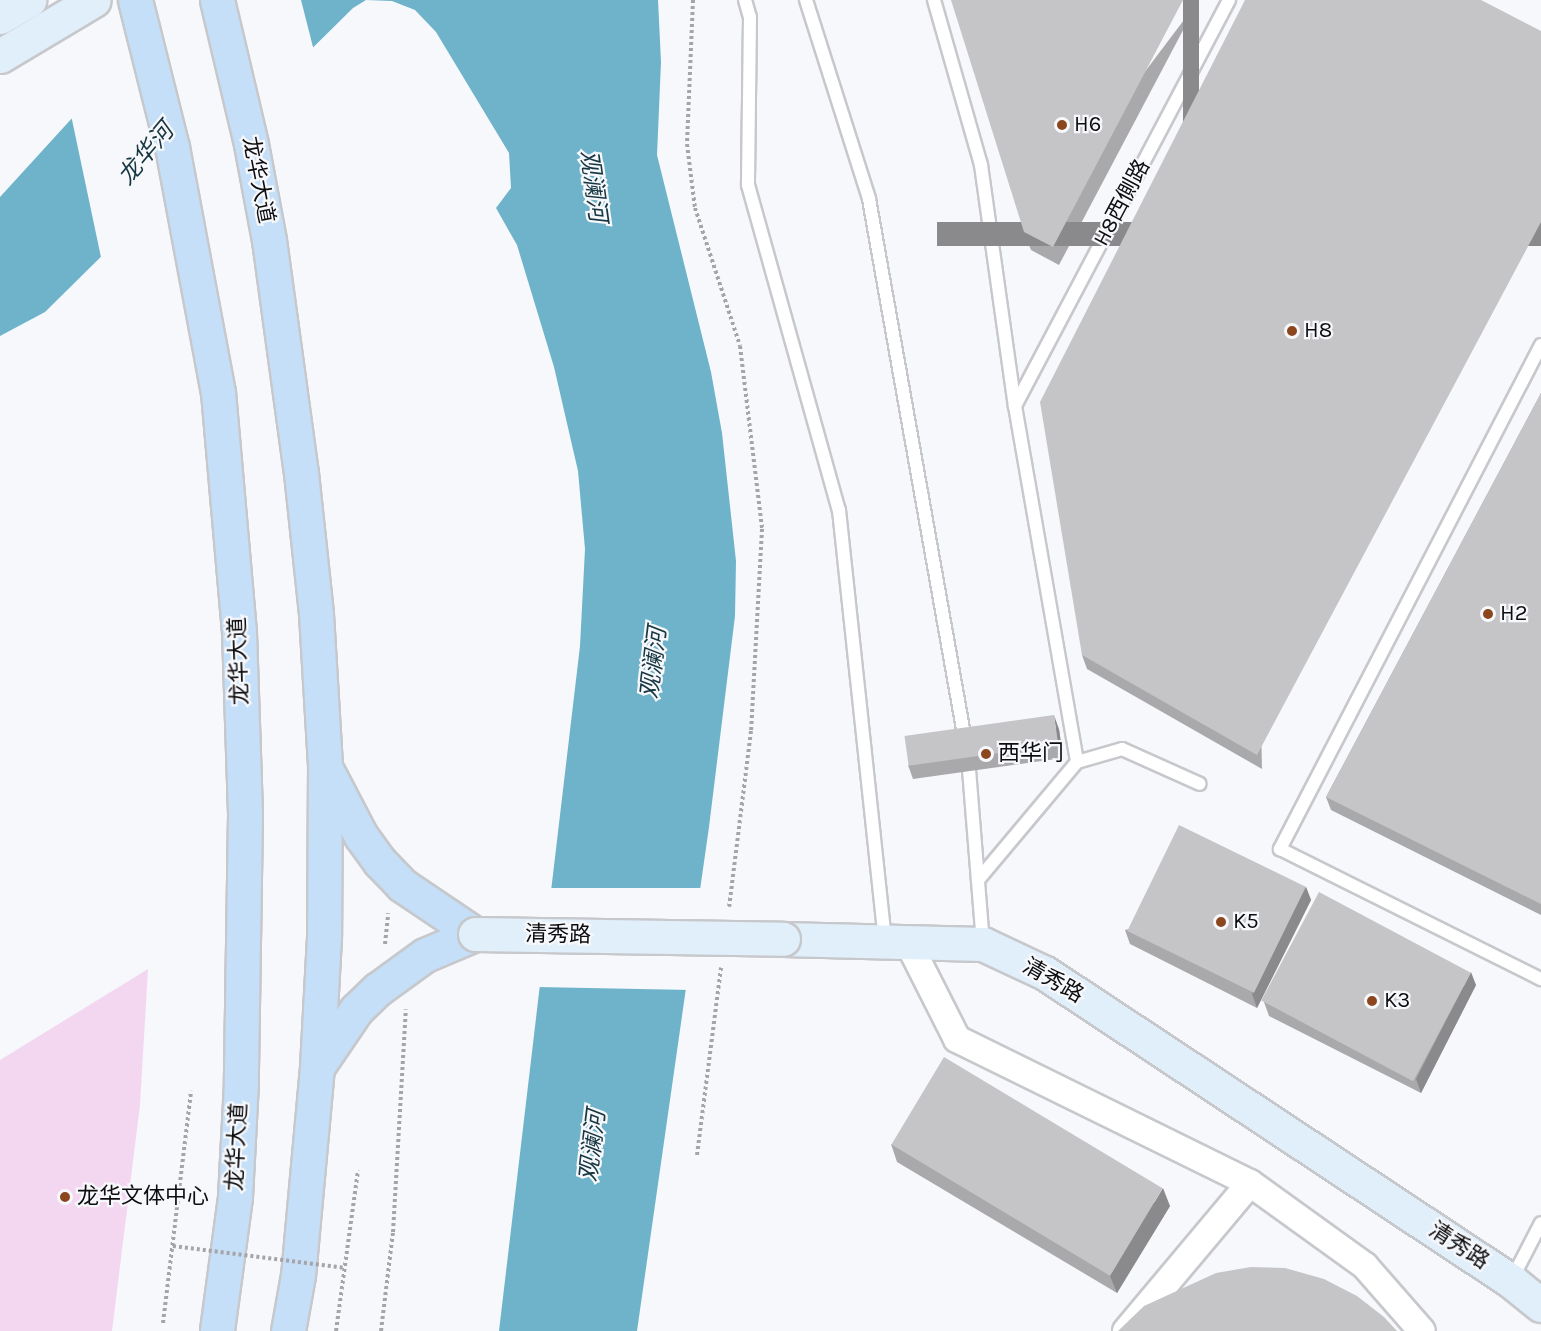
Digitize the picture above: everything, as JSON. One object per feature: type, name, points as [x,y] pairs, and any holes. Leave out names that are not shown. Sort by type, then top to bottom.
[{"type":"main road","name":"龙华大道","points":[[135,0],[172,147],[220,414],[239,632],[245,815],[241,1082],[235,1197],[218,1331]]},
{"type":"main road","name":"龙华大道","points":[[217,0],[251,144],[269,240],[302,484],[316,614],[325,766],[324,937],[317,1068],[298,1275],[288,1331]]},
{"type":"main road","points":[[325,766],[361,837],[379,861],[411,892],[475,934]]},
{"type":"main road","points":[[317,1068],[356,1010],[378,989],[425,955],[475,934]]},
{"type":"street","points":[[0,17],[29,0]]},
{"type":"street","points":[[0,56],[94,0]]},
{"type":"street","name":"清秀路","points":[[475,934],[983,944],[1046,973],[1511,1281],[1541,1305]]},
{"type":"street","points":[[897,943],[957,1039],[1250,1183],[1365,1266],[1422,1331]]},
{"type":"street","points":[[1126,1331],[1250,1183]]},
{"type":"lane","points":[[745,0],[750,17],[748,185],[840,510],[897,943]]},
{"type":"lane","points":[[806,0],[869,199],[968,758],[983,944]]},
{"type":"lane","points":[[933,0],[981,165],[1015,406],[1077,762]]},
{"type":"lane","name":"H8西側路","points":[[1015,406],[1229,0]]},
{"type":"lane","points":[[1541,345],[1280,849],[1541,980]]},
{"type":"lane","points":[[978,880],[1077,762],[1122,749],[1200,784]]},
{"type":"lane","points":[[1511,1281],[1541,1223]]},
{"type":"path","points":[[693,0],[687,144],[695,208],[740,346],[762,530],[751,731],[727,919]]},
{"type":"path","points":[[385,948],[389,906]]},
{"type":"path","points":[[698,1155],[723,955]]},
{"type":"path","points":[[381,1331],[393,1232],[406,1005]]},
{"type":"path","points":[[163,1323],[191,1091]]},
{"type":"path","points":[[336,1331],[358,1171]]},
{"type":"path","points":[[173,1246],[344,1268]]},
{"type":"shaded area","name":"龙华文体中心","points":[[148,969],[140,1105],[112,1331],[0,1331],[0,1060]]},
{"type":"water","name":"龙华河","points":[[180,0],[366,0],[353,8],[45,312],[0,336],[0,197]]},
{"type":"water","name":"观澜河","points":[[366,0],[658,0],[661,62],[657,155],[711,372],[722,433],[736,561],[735,616],[709,827],[637,1331],[499,1331],[580,646],[585,549],[578,471],[554,367],[517,245],[496,208],[511,188],[509,153],[436,32],[415,10],[392,1]]},
{"type":"pier","points":[[176,0],[301,0],[314,51],[102,262],[71,115]]},
{"type":"pier","points":[[550,888],[704,888],[691,990],[537,987]]},
{"type":"building","name":"H6","points":[[951,0],[1183,0],[1053,247],[1024,232]]},
{"type":"building","name":"H8","points":[[1245,0],[1481,0],[1541,31],[1541,222],[1257,755],[1082,655],[1040,402]]},
{"type":"building","name":"H2","points":[[1541,393],[1541,904],[1326,797]]},
{"type":"building","points":[[1054,715],[1058,745],[909,766],[904,736]]},
{"type":"building","name":"K5","points":[[1179,825],[1306,887],[1254,993],[1127,931]]},
{"type":"building","name":"K3","points":[[1319,892],[1471,973],[1413,1081],[1261,1001]]},
{"type":"building","points":[[944,1057],[1163,1188],[1110,1276],[891,1144]]},
{"type":"building","points":[[1251,1267],[1285,1268],[1324,1279],[1357,1296],[1384,1317],[1397,1331],[1118,1331],[1144,1306],[1216,1273]]},
{"type":"place","name":"H6","points":[[1062,125]]},
{"type":"place","name":"H8","points":[[1292,331]]},
{"type":"place","name":"H2","points":[[1488,614]]},
{"type":"place","name":"西华门","points":[[986,754]]},
{"type":"place","name":"K5","points":[[1221,922]]},
{"type":"place","name":"K3","points":[[1372,1001]]},
{"type":"place","name":"龙华文体中心","points":[[65,1197]]}]
